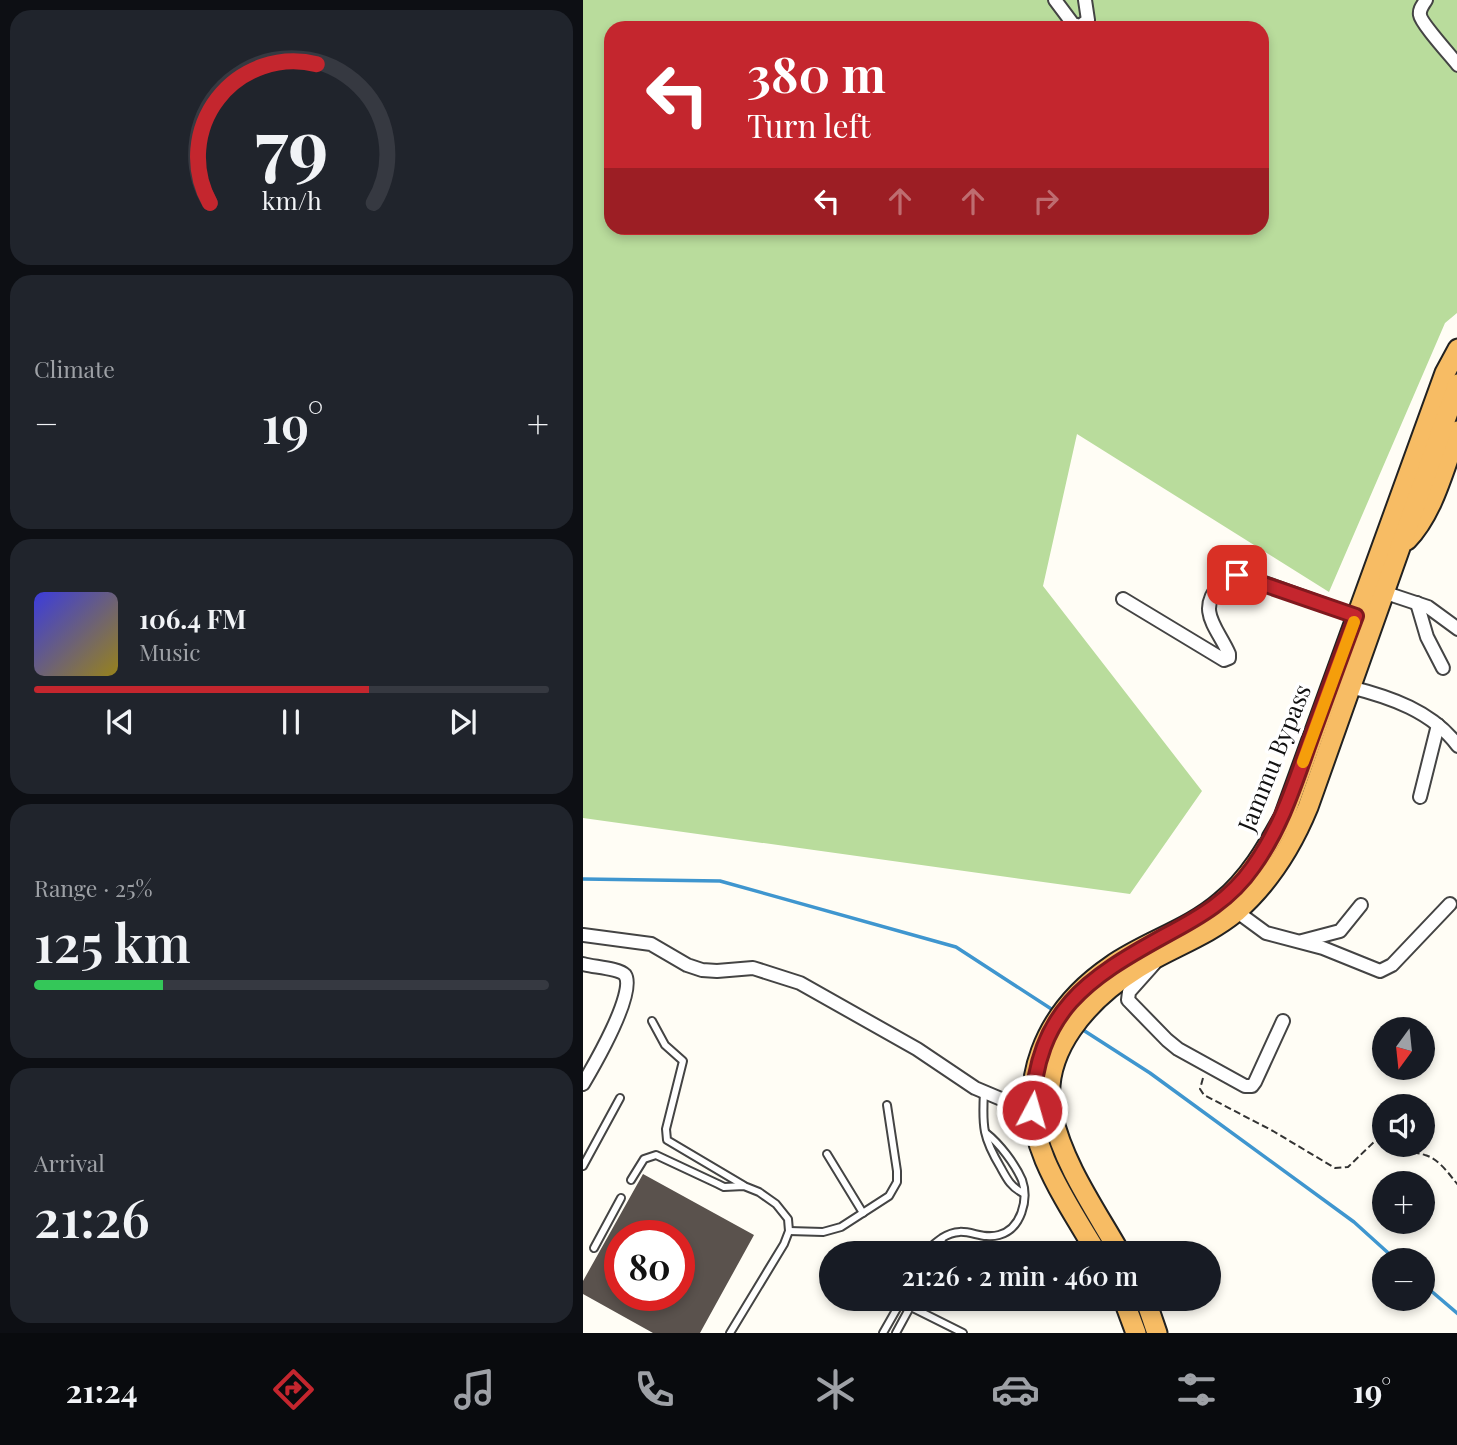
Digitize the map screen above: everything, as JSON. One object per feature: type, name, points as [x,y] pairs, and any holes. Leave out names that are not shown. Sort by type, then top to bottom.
[{"type":"highway","name":"Jammu Bypass","points":[[1090,1241],[1044,1158],[1041,1110],[1051,1077],[1056,1038],[1073,1027],[1110,966],[1221,903],[1252,869],[1284,817],[1445,373],[1457,349]]},
{"type":"highway","name":"Jammu Bypass","points":[[1090,995],[1223,922],[1236,911],[1285,854],[1298,831],[1457,384]]},
{"type":"highway","points":[[1398,550],[1421,522],[1431,503],[1457,431]]},
{"type":"highway","name":"Jammu Bypass","points":[[1041,1110],[1113,1241]]},
{"type":"highway","points":[[1128,1311],[1136,1333]]},
{"type":"highway","points":[[1149,1311],[1157,1333]]},
{"type":"street","points":[[1055,0],[1071,21]]},
{"type":"street","points":[[1085,0],[1087,21]]},
{"type":"street","points":[[1426,0],[1420,12],[1421,19],[1457,65]]},
{"type":"street","points":[[1123,599],[1224,660],[1229,658],[1229,654],[1208,612],[1208,601],[1222,581],[1233,575],[1245,576],[1356,616]]},
{"type":"street","points":[[1383,592],[1436,611],[1457,629]]},
{"type":"street","points":[[1417,603],[1427,637],[1443,668]]},
{"type":"street","points":[[1350,687],[1387,697],[1438,725],[1457,746]]},
{"type":"street","points":[[1420,797],[1438,725]]},
{"type":"street","points":[[1236,911],[1266,933],[1323,948],[1380,971],[1392,965],[1450,904]]},
{"type":"street","points":[[1298,942],[1340,931],[1361,905]]},
{"type":"street","points":[[583,935],[651,944],[701,970],[753,968],[800,983],[906,1042],[984,1092],[1041,1110]]},
{"type":"street","points":[[1158,957],[1151,969],[1128,992],[1128,1000],[1167,1040],[1245,1086],[1252,1086],[1283,1021]]},
{"type":"street","points":[[583,964],[619,970],[626,976],[627,981],[616,1021],[583,1084]]},
{"type":"lane","points":[[652,1021],[665,1045],[683,1061],[666,1129],[667,1140],[744,1186],[759,1192],[776,1204],[788,1219],[789,1231],[784,1244],[730,1333]]},
{"type":"lane","points":[[984,1092],[983,1122],[987,1144],[1010,1184],[1023,1193]]},
{"type":"lane","points":[[583,1166],[620,1098]]},
{"type":"lane","points":[[789,1231],[831,1231],[889,1196],[897,1182],[887,1105]]},
{"type":"lane","points":[[937,1241],[952,1232],[994,1236],[1004,1233],[1014,1226],[1021,1215],[1022,1181],[998,1144],[986,1133]]},
{"type":"lane","points":[[827,1154],[863,1213]]},
{"type":"lane","points":[[631,1180],[644,1159],[656,1155],[724,1187],[744,1186]]},
{"type":"lane","points":[[594,1248],[621,1198]]},
{"type":"lane","points":[[883,1333],[896,1311]]},
{"type":"lane","points":[[896,1333],[909,1311]]},
{"type":"lane","points":[[919,1311],[963,1333]]},
{"type":"path","points":[[1208,1066],[1200,1084],[1201,1093],[1273,1131],[1329,1165],[1348,1167],[1372,1144]]},
{"type":"path","points":[[1429,1157],[1445,1170],[1457,1185]]},
{"type":"green space","points":[[583,0],[1457,0],[1457,313],[1445,323],[1329,592],[1077,434],[1043,586],[1202,791],[1130,894],[583,818]]},
{"type":"building","points":[[643,1174],[754,1235],[700,1333],[653,1333],[614,1311],[695,1311],[695,1220],[617,1220]]},
{"type":"building","points":[[604,1244],[604,1306],[583,1294],[583,1281]]},
{"type":"waterway","points":[[583,879],[720,881],[956,947],[1056,1012]]},
{"type":"waterway","points":[[1080,1028],[1150,1073],[1354,1222],[1383,1248]]},
{"type":"waterway","points":[[1435,1294],[1458,1314]]},
{"type":"slow traffic","points":[[1303,762],[1354,622]]},
{"type":"route","points":[[1032,1110],[1041,1051],[1049,1031],[1063,1011],[1110,966],[1221,903],[1252,869],[1284,817],[1356,616],[1237,575]]}]
